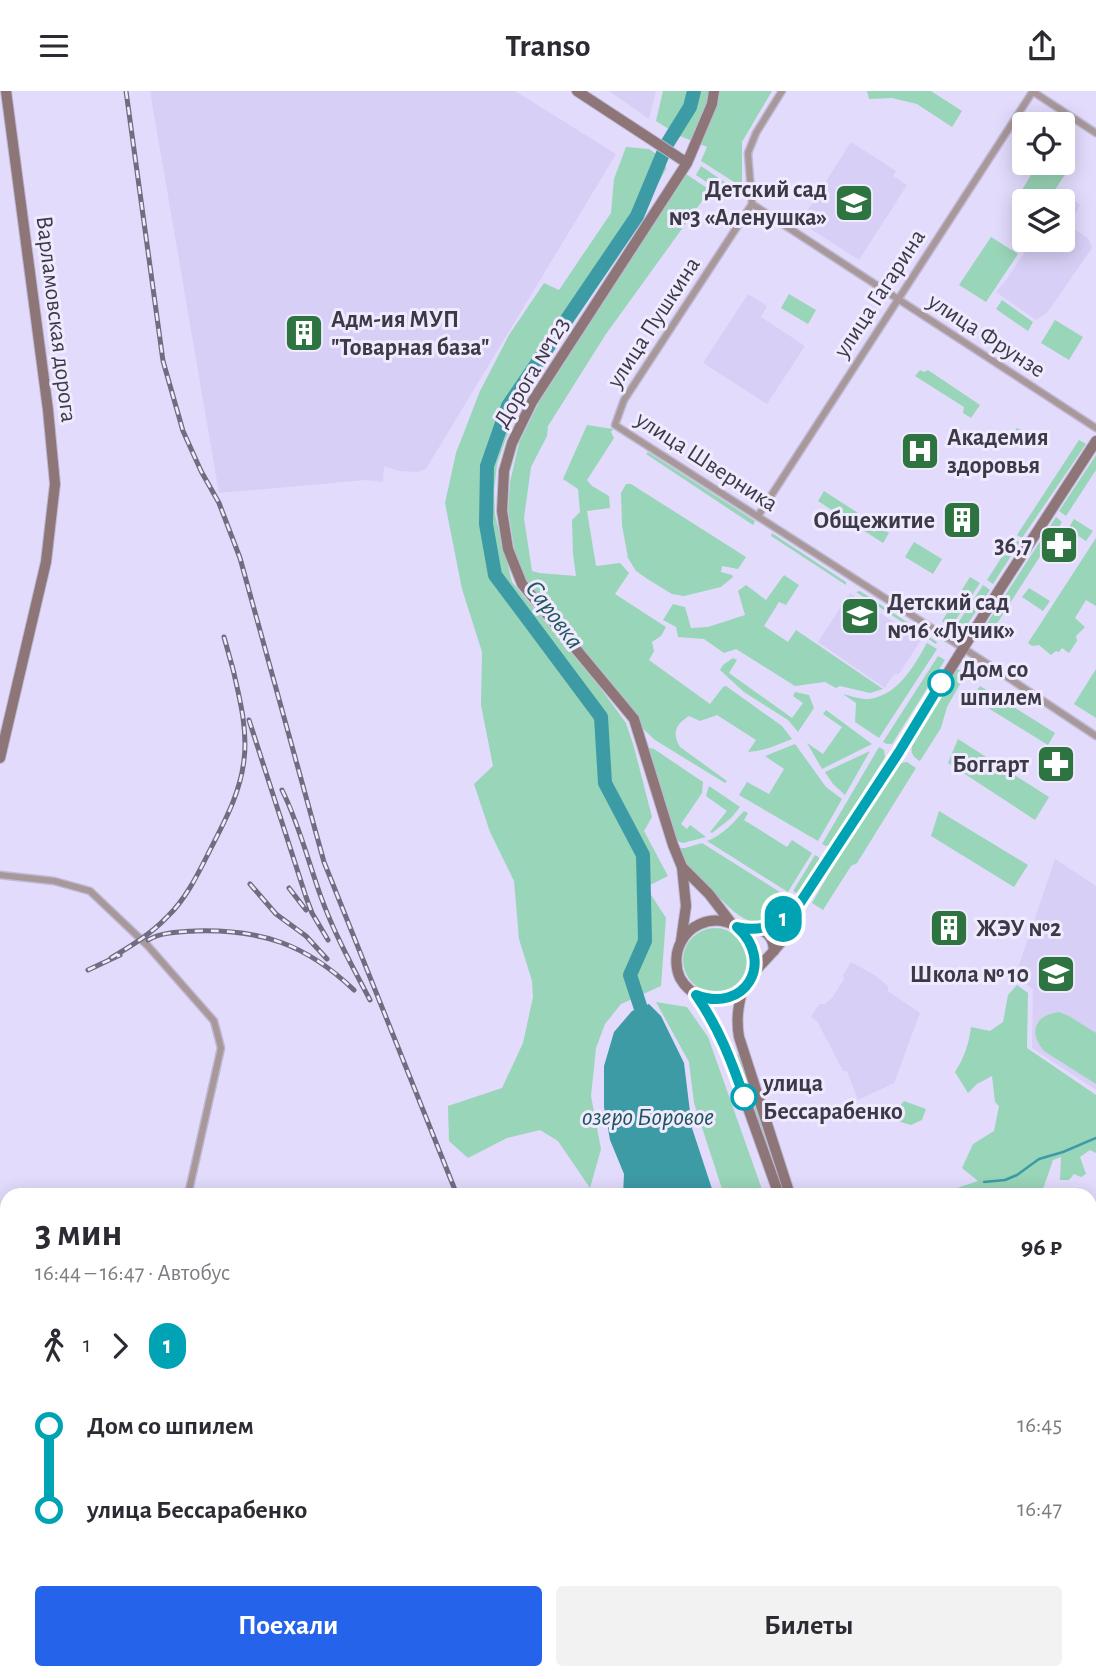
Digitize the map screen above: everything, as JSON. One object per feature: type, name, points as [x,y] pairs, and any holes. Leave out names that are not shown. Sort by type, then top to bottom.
[{"type":"main road","name":"Варламовская дорога","points":[[0,758],[46,562],[55,484],[6,91]]},
{"type":"main road","points":[[577,91],[687,163]]},
{"type":"main road","name":"Дорога №123","points":[[681,940],[686,906],[681,867],[634,719],[522,584],[508,548],[502,510],[503,471],[512,443],[532,402],[687,163],[712,104],[714,91]]},
{"type":"main road","points":[[777,1188],[727,1049],[712,1018],[678,974],[676,957],[681,940],[693,928],[708,921],[747,929],[773,925],[789,916],[798,906],[1096,441]]},
{"type":"main road","name":"Дорога №123","points":[[681,867],[709,894],[735,926]]},
{"type":"main road","points":[[696,995],[716,1000],[735,995],[774,951],[799,914],[798,906]]},
{"type":"main road","points":[[735,926],[747,936],[753,947],[753,973]]},
{"type":"main road","points":[[759,929],[772,937],[774,951]]},
{"type":"main road","points":[[743,988],[738,1009],[739,1037],[788,1188]]},
{"type":"street","points":[[752,204],[748,153],[756,133],[782,91]]},
{"type":"street","points":[[1033,91],[1096,133]]},
{"type":"street","name":"улица Гагарина","points":[[758,516],[1033,91]]},
{"type":"street","name":"улица Фрунзе","points":[[752,204],[1096,428]]},
{"type":"street","name":"улица Пушкина","points":[[615,425],[624,400],[752,204]]},
{"type":"street","name":"улица Шверника","points":[[615,425],[1096,736]]},
{"type":"street","points":[[0,875],[54,881],[90,891],[148,946],[214,1021],[221,1048],[190,1188]]},
{"type":"shaded area","points":[[150,91],[515,91],[616,154],[426,469],[417,472],[399,471],[384,466],[383,482],[366,480],[219,493]]},
{"type":"shaded area","points":[[609,91],[656,91],[649,119]]},
{"type":"shaded area","points":[[663,91],[772,91],[742,142],[742,187],[701,161],[707,147],[680,136],[656,121]]},
{"type":"shaded area","points":[[867,91],[931,91],[962,111],[952,127],[917,104],[892,98],[869,99]]},
{"type":"shaded area","name":"Детский сад №3 «Аленушка»","points":[[851,142],[896,171],[893,176],[907,185],[859,260],[800,222]]},
{"type":"shaded area","points":[[626,147],[649,149],[665,160],[666,169],[617,258],[539,369],[506,438],[497,464],[494,491],[495,515],[512,582],[599,686],[626,723],[652,817],[644,831],[668,876],[646,887],[666,918],[661,986],[621,1004],[605,1024],[596,1048],[591,1096],[601,1149],[590,1188],[558,1141],[540,1130],[507,1138],[468,1158],[449,1141],[448,1106],[502,1088],[523,1043],[533,997],[532,981],[519,939],[514,881],[490,832],[474,784],[493,766],[481,705],[482,652],[462,589],[445,503],[456,453],[480,391],[509,335],[544,283],[559,290],[611,213],[614,179]]},
{"type":"shaded area","points":[[701,166],[739,192],[734,200],[696,175]]},
{"type":"shaded area","points":[[686,174],[710,190],[606,334],[548,426],[547,436],[531,467],[524,518],[532,571],[576,576],[572,520],[580,512],[578,489],[563,479],[587,425],[613,429],[611,432],[614,438],[587,480],[609,496],[610,508],[587,511],[596,566],[620,563],[629,573],[615,594],[666,627],[661,636],[652,642],[654,651],[649,660],[710,704],[726,686],[782,726],[792,739],[748,752],[756,740],[717,715],[700,721],[689,716],[676,730],[680,747],[727,781],[725,783],[655,740],[640,726],[525,583],[515,554],[508,510],[510,482],[519,443],[539,402]]},
{"type":"shaded area","points":[[1031,175],[1065,175],[1056,189],[1023,189]]},
{"type":"shaded area","points":[[1075,201],[1080,205],[1075,215]]},
{"type":"shaded area","points":[[1075,230],[1088,238],[1092,248],[1047,313],[1036,320],[996,292],[1025,252],[1075,252]]},
{"type":"shaded area","points":[[991,237],[1018,254],[986,302],[959,285]]},
{"type":"shaded area","points":[[748,294],[767,306],[761,317],[805,346],[767,404],[703,363]]},
{"type":"shaded area","points":[[789,294],[816,310],[808,324],[781,308]]},
{"type":"shaded area","points":[[1002,300],[1033,322],[1028,331],[996,309]]},
{"type":"shaded area","points":[[1055,320],[1083,337],[1069,360],[1041,343]]},
{"type":"shaded area","points":[[920,370],[928,370],[980,405],[971,418],[963,413],[964,407],[915,376]]},
{"type":"shaded area","points":[[1017,428],[1027,433],[1013,448],[1006,444]]},
{"type":"shaded area","points":[[1079,440],[1086,444],[1022,538],[1017,535]]},
{"type":"shaded area","points":[[648,452],[755,521],[753,525],[646,454]]},
{"type":"shaded area","points":[[1096,455],[1096,470],[1066,516],[1059,511]]},
{"type":"shaded area","points":[[626,484],[631,484],[746,557],[738,569],[722,566],[721,572],[733,577],[721,587],[684,596],[672,594],[636,571],[628,558],[622,525],[621,493]]},
{"type":"shaded area","points":[[824,491],[889,533],[883,543],[818,501]]},
{"type":"shaded area","points":[[1056,517],[1062,522],[987,639],[980,634]]},
{"type":"shaded area","points":[[1074,519],[1093,531],[1086,541],[1068,529]]},
{"type":"shaded area","points":[[772,533],[846,582],[846,585],[771,536]]},
{"type":"shaded area","points":[[1014,538],[1020,542],[993,584],[987,580]]},
{"type":"shaded area","points":[[1096,538],[1096,606],[1086,600],[1075,618],[1085,627],[1076,636],[1077,641],[1069,653],[1062,648],[1051,655],[1039,645],[1032,646],[1028,643]]},
{"type":"shaded area","points":[[914,542],[942,559],[933,574],[905,557]]},
{"type":"shaded area","points":[[784,575],[799,585],[786,605],[779,602],[764,626],[788,642],[796,630],[883,689],[870,693],[840,686],[836,688],[825,682],[795,686],[736,649],[724,653],[704,639],[678,637],[676,627],[663,620],[673,604],[685,607],[691,628],[708,627],[745,615],[738,591],[746,585],[766,600]]},
{"type":"shaded area","points":[[970,577],[980,583],[953,624],[950,622],[947,625],[942,621]]},
{"type":"shaded area","points":[[983,585],[990,590],[963,631],[956,626]]},
{"type":"shaded area","points":[[1029,588],[1050,601],[1043,611],[1022,597]]},
{"type":"shaded area","points":[[860,591],[937,642],[936,644],[856,592]]},
{"type":"shaded area","name":"Детский сад №16 «Лучик»","points":[[850,593],[921,640],[899,674],[894,674],[885,688],[818,642]]},
{"type":"shaded area","points":[[927,643],[937,649],[879,738],[855,722],[856,703],[843,694],[870,699],[889,691],[904,678]]},
{"type":"shaded area","points":[[938,656],[945,660],[892,744],[883,742]]},
{"type":"shaded area","points":[[733,658],[737,660],[729,673],[792,718],[803,703],[793,696],[795,692],[809,695],[814,708],[798,732],[788,720],[744,692],[720,670]]},
{"type":"shaded area","points":[[957,669],[964,677],[947,707],[941,728],[920,761],[912,753],[912,743]]},
{"type":"shaded area","points":[[1096,669],[1096,718],[1074,704]]},
{"type":"shaded area","points":[[980,686],[1055,733],[1048,745],[972,698]]},
{"type":"shaded area","points":[[826,710],[872,744],[822,769],[807,743],[823,754],[842,727],[823,714]]},
{"type":"shaded area","points":[[958,739],[1049,797],[1035,820],[948,763]]},
{"type":"shaded area","points":[[795,744],[826,787],[842,799],[818,841],[739,795],[747,782],[769,794],[784,769],[765,756]]},
{"type":"shaded area","points":[[645,747],[654,749],[703,782],[702,793],[681,824],[687,829],[690,825],[706,837],[683,843],[674,840]]},
{"type":"shaded area","points":[[879,747],[884,750],[885,757],[830,845],[822,844]]},
{"type":"shaded area","points":[[870,751],[845,795],[825,772]]},
{"type":"shaded area","points":[[907,762],[916,768],[857,863],[851,866],[823,910],[812,903],[842,851],[898,766]]},
{"type":"shaded area","points":[[709,786],[740,807],[712,833],[710,832],[727,811],[706,796]]},
{"type":"shaded area","points":[[744,811],[748,813],[744,820],[787,847],[792,840],[812,853],[788,892],[707,841],[723,832]]},
{"type":"shaded area","points":[[939,811],[1028,865],[1014,887],[931,836]]},
{"type":"shaded area","points":[[702,843],[794,901],[790,907],[781,916],[765,922],[749,921],[735,912],[693,873],[678,848]]},
{"type":"shaded area","points":[[815,855],[820,858],[798,894],[793,891]]},
{"type":"shaded area","name":"Школа № 10","points":[[1055,859],[1096,886],[1096,1090],[1032,1048],[1033,989],[1015,977]]},
{"type":"shaded area","points":[[715,928],[738,937],[747,960],[738,983],[715,992],[692,983],[683,960],[692,937]]},
{"type":"shaded area","points":[[851,962],[876,976],[888,986],[888,991],[920,1013],[894,1083],[858,1100],[847,1071],[843,1071],[817,1021],[811,1017],[819,1004],[825,1004],[832,998]]},
{"type":"shaded area","points":[[1017,985],[1028,993],[1027,1048],[1096,1095],[1096,1153],[1090,1150],[1080,1157],[1086,1174],[1081,1177],[1074,1174],[1069,1180],[1060,1180],[1061,1157],[1053,1160],[1043,1188],[957,1188],[978,1181],[962,1168],[973,1144],[994,1131],[999,1106],[995,1102],[992,1076],[977,1084],[968,1093],[955,1072],[966,1051],[971,1027],[990,1031],[1003,1022],[1008,995]]},
{"type":"shaded area","points":[[656,1002],[687,1007],[708,1037],[762,1188],[722,1188],[694,1103],[689,1062]]},
{"type":"shaded area","points":[[1059,1012],[1096,1033],[1096,1084],[1044,1051],[1039,1044],[1036,1025],[1044,1017]]},
{"type":"shaded area","points":[[738,1054],[786,1188],[781,1188],[734,1056]]},
{"type":"shaded area","points":[[904,1101],[926,1109],[922,1120],[911,1125],[894,1120],[897,1109]]},
{"type":"water","name":"озеро Боровое","points":[[649,1004],[661,1016],[684,1063],[692,1128],[712,1188],[623,1188],[624,1174],[610,1140],[604,1107],[604,1066],[614,1032],[632,1011]]},
{"type":"waterway","name":"Саровка","points":[[645,1025],[630,975],[645,941],[643,855],[605,783],[601,717],[495,575],[486,524],[487,466],[508,406],[637,216],[667,144],[690,107],[694,91]]},
{"type":"waterway","points":[[984,1182],[1005,1180],[1039,1159],[1096,1138]]},
{"type":"railway","points":[[126,91],[163,361],[183,431],[219,503],[240,558],[324,862],[454,1188]]},
{"type":"railway","points":[[224,637],[234,673]]},
{"type":"railway","points":[[111,958],[154,929],[179,903],[199,871],[230,809],[242,773],[245,748],[242,712],[232,665]]},
{"type":"railway","points":[[249,720],[306,897],[328,940]]},
{"type":"railway","points":[[282,790],[326,910],[370,1000]]},
{"type":"railway","points":[[250,884],[276,914],[306,936],[327,959]]},
{"type":"railway","points":[[289,888],[306,910]]},
{"type":"railway","points":[[148,940],[165,934],[195,931],[219,931],[262,937],[300,951],[318,961],[354,990]]},
{"type":"railway","points":[[88,970],[120,955]]},
{"type":"bus line","name":"1","points":[[744,1097],[727,1049],[712,1018],[696,995],[716,1000],[726,998],[735,995],[749,981],[755,960],[753,947],[747,936],[737,927],[759,929],[773,925],[789,916],[798,906],[941,683]]},
{"type":"place","name":"Детский сад №3 «Аленушка»","points":[[854,203]]},
{"type":"place","name":"Адм-ия МУП \"Товарная база\"","points":[[304,333]]},
{"type":"place","name":"Академия здоровья","points":[[920,451]]},
{"type":"place","name":"Общежитие","points":[[962,520]]},
{"type":"place","name":"36,7","points":[[1059,545]]},
{"type":"place","name":"Детский сад №16 «Лучик»","points":[[860,616]]},
{"type":"place","name":"Дом со шпилем","points":[[941,683]]},
{"type":"place","name":"Боггарт","points":[[1056,764]]},
{"type":"place","name":"ЖЭУ №2","points":[[949,928]]},
{"type":"place","name":"Школа № 10","points":[[1056,974]]},
{"type":"place","name":"улица Бессарабенко","points":[[744,1097]]}]
